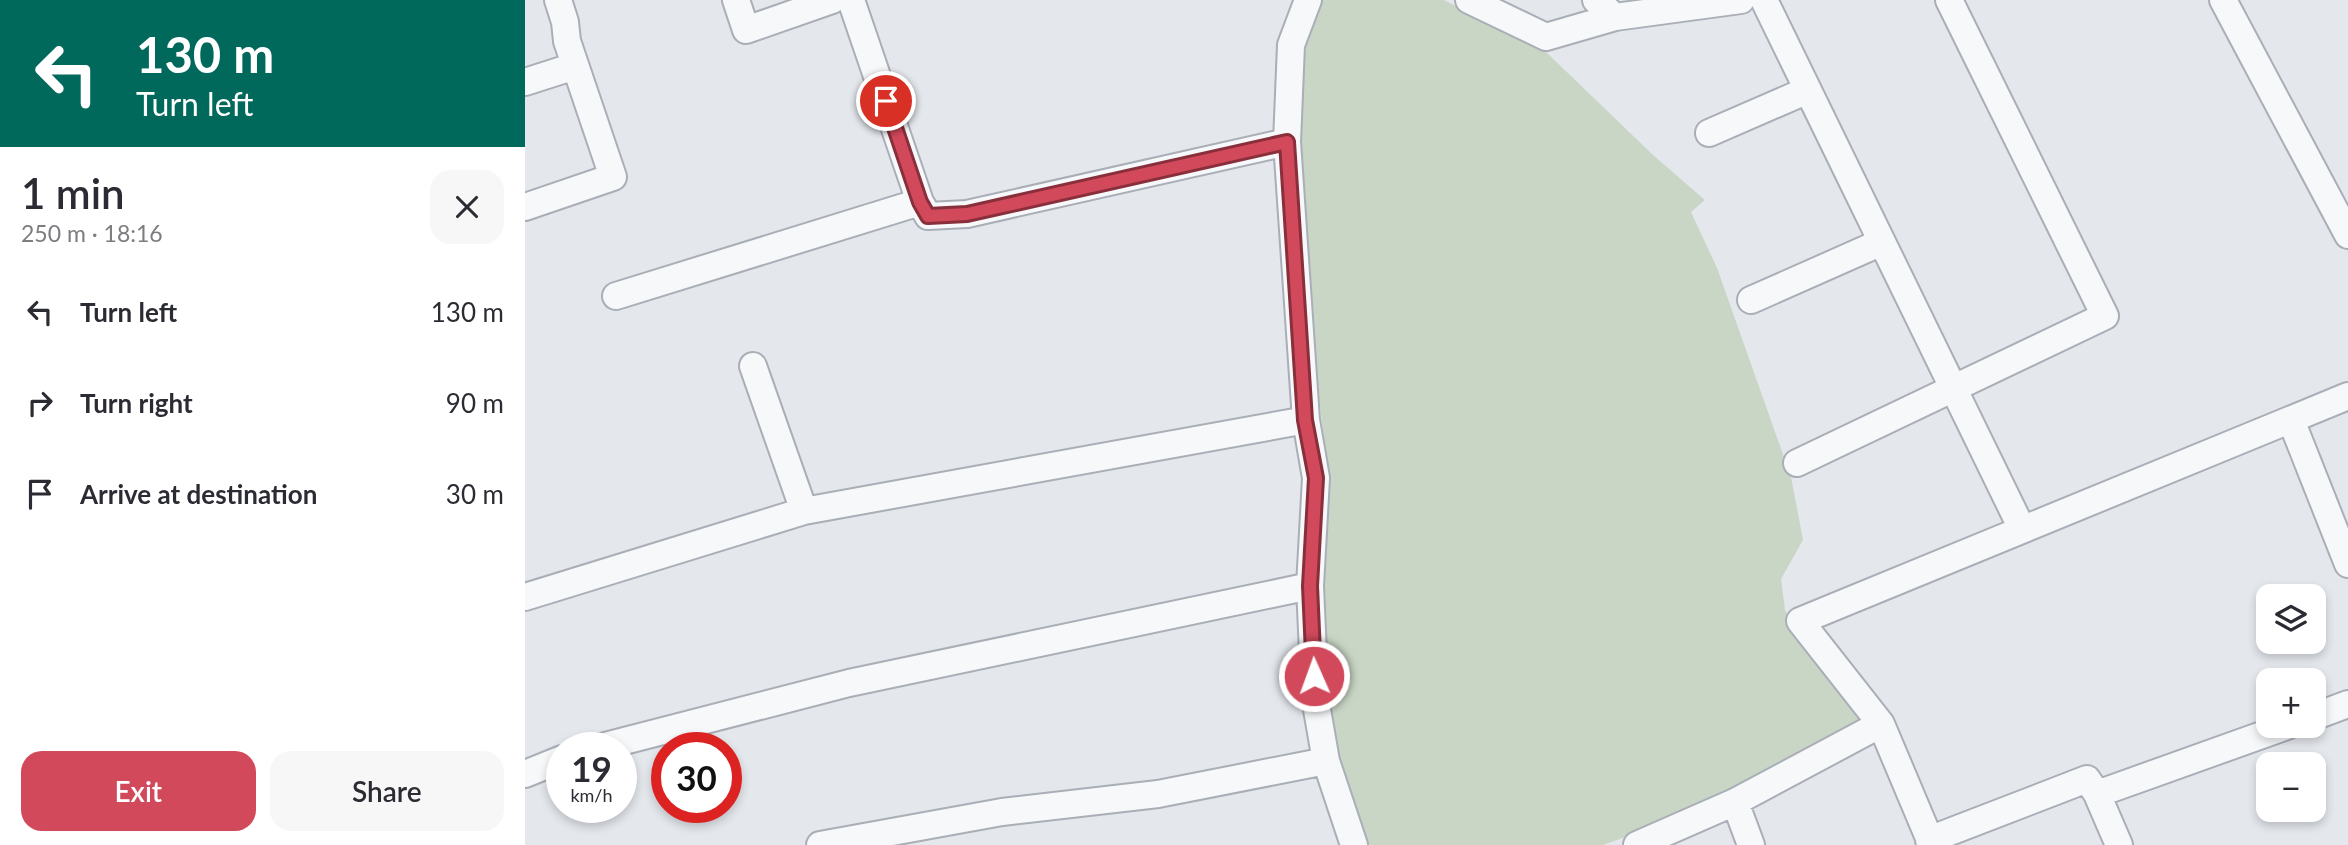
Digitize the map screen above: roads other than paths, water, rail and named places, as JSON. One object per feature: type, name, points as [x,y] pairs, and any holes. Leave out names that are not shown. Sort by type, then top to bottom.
[{"type":"street","points":[[525,207],[613,177],[575,66],[558,0]]},
{"type":"street","points":[[736,0],[746,30],[832,0]]},
{"type":"street","points":[[851,0],[920,202],[928,216],[967,214],[1287,142]]},
{"type":"street","points":[[1308,0],[1291,46],[1287,142],[1305,420],[1316,478],[1310,586],[1315,698],[1326,761],[1354,845]]},
{"type":"street","points":[[1469,0],[1546,37],[1605,8],[1741,0]]},
{"type":"street","points":[[1764,0],[2022,529]]},
{"type":"street","points":[[1797,463],[2105,316],[1949,0]]},
{"type":"street","points":[[2223,0],[2348,235]]},
{"type":"street","points":[[525,82],[575,66]]},
{"type":"street","points":[[1710,133],[1808,90]]},
{"type":"street","points":[[617,296],[920,202]]},
{"type":"street","points":[[1751,300],[1882,242]]},
{"type":"street","points":[[753,366],[804,511]]},
{"type":"street","points":[[2119,845],[2097,794],[2087,779],[1931,842],[1881,724],[1800,621],[2348,396]]},
{"type":"street","points":[[525,597],[804,511],[1305,420]]},
{"type":"street","points":[[2291,420],[2348,564]]},
{"type":"street","points":[[637,738],[849,683],[1310,586]]},
{"type":"street","points":[[2326,712],[2348,704]]},
{"type":"street","points":[[1637,845],[1735,802],[1881,724]]},
{"type":"street","points":[[2097,794],[2256,737]]},
{"type":"street","points":[[820,845],[1002,812],[1158,794],[1326,761]]},
{"type":"street","points":[[525,774],[546,765]]},
{"type":"street","points":[[1735,802],[1752,845]]}]
